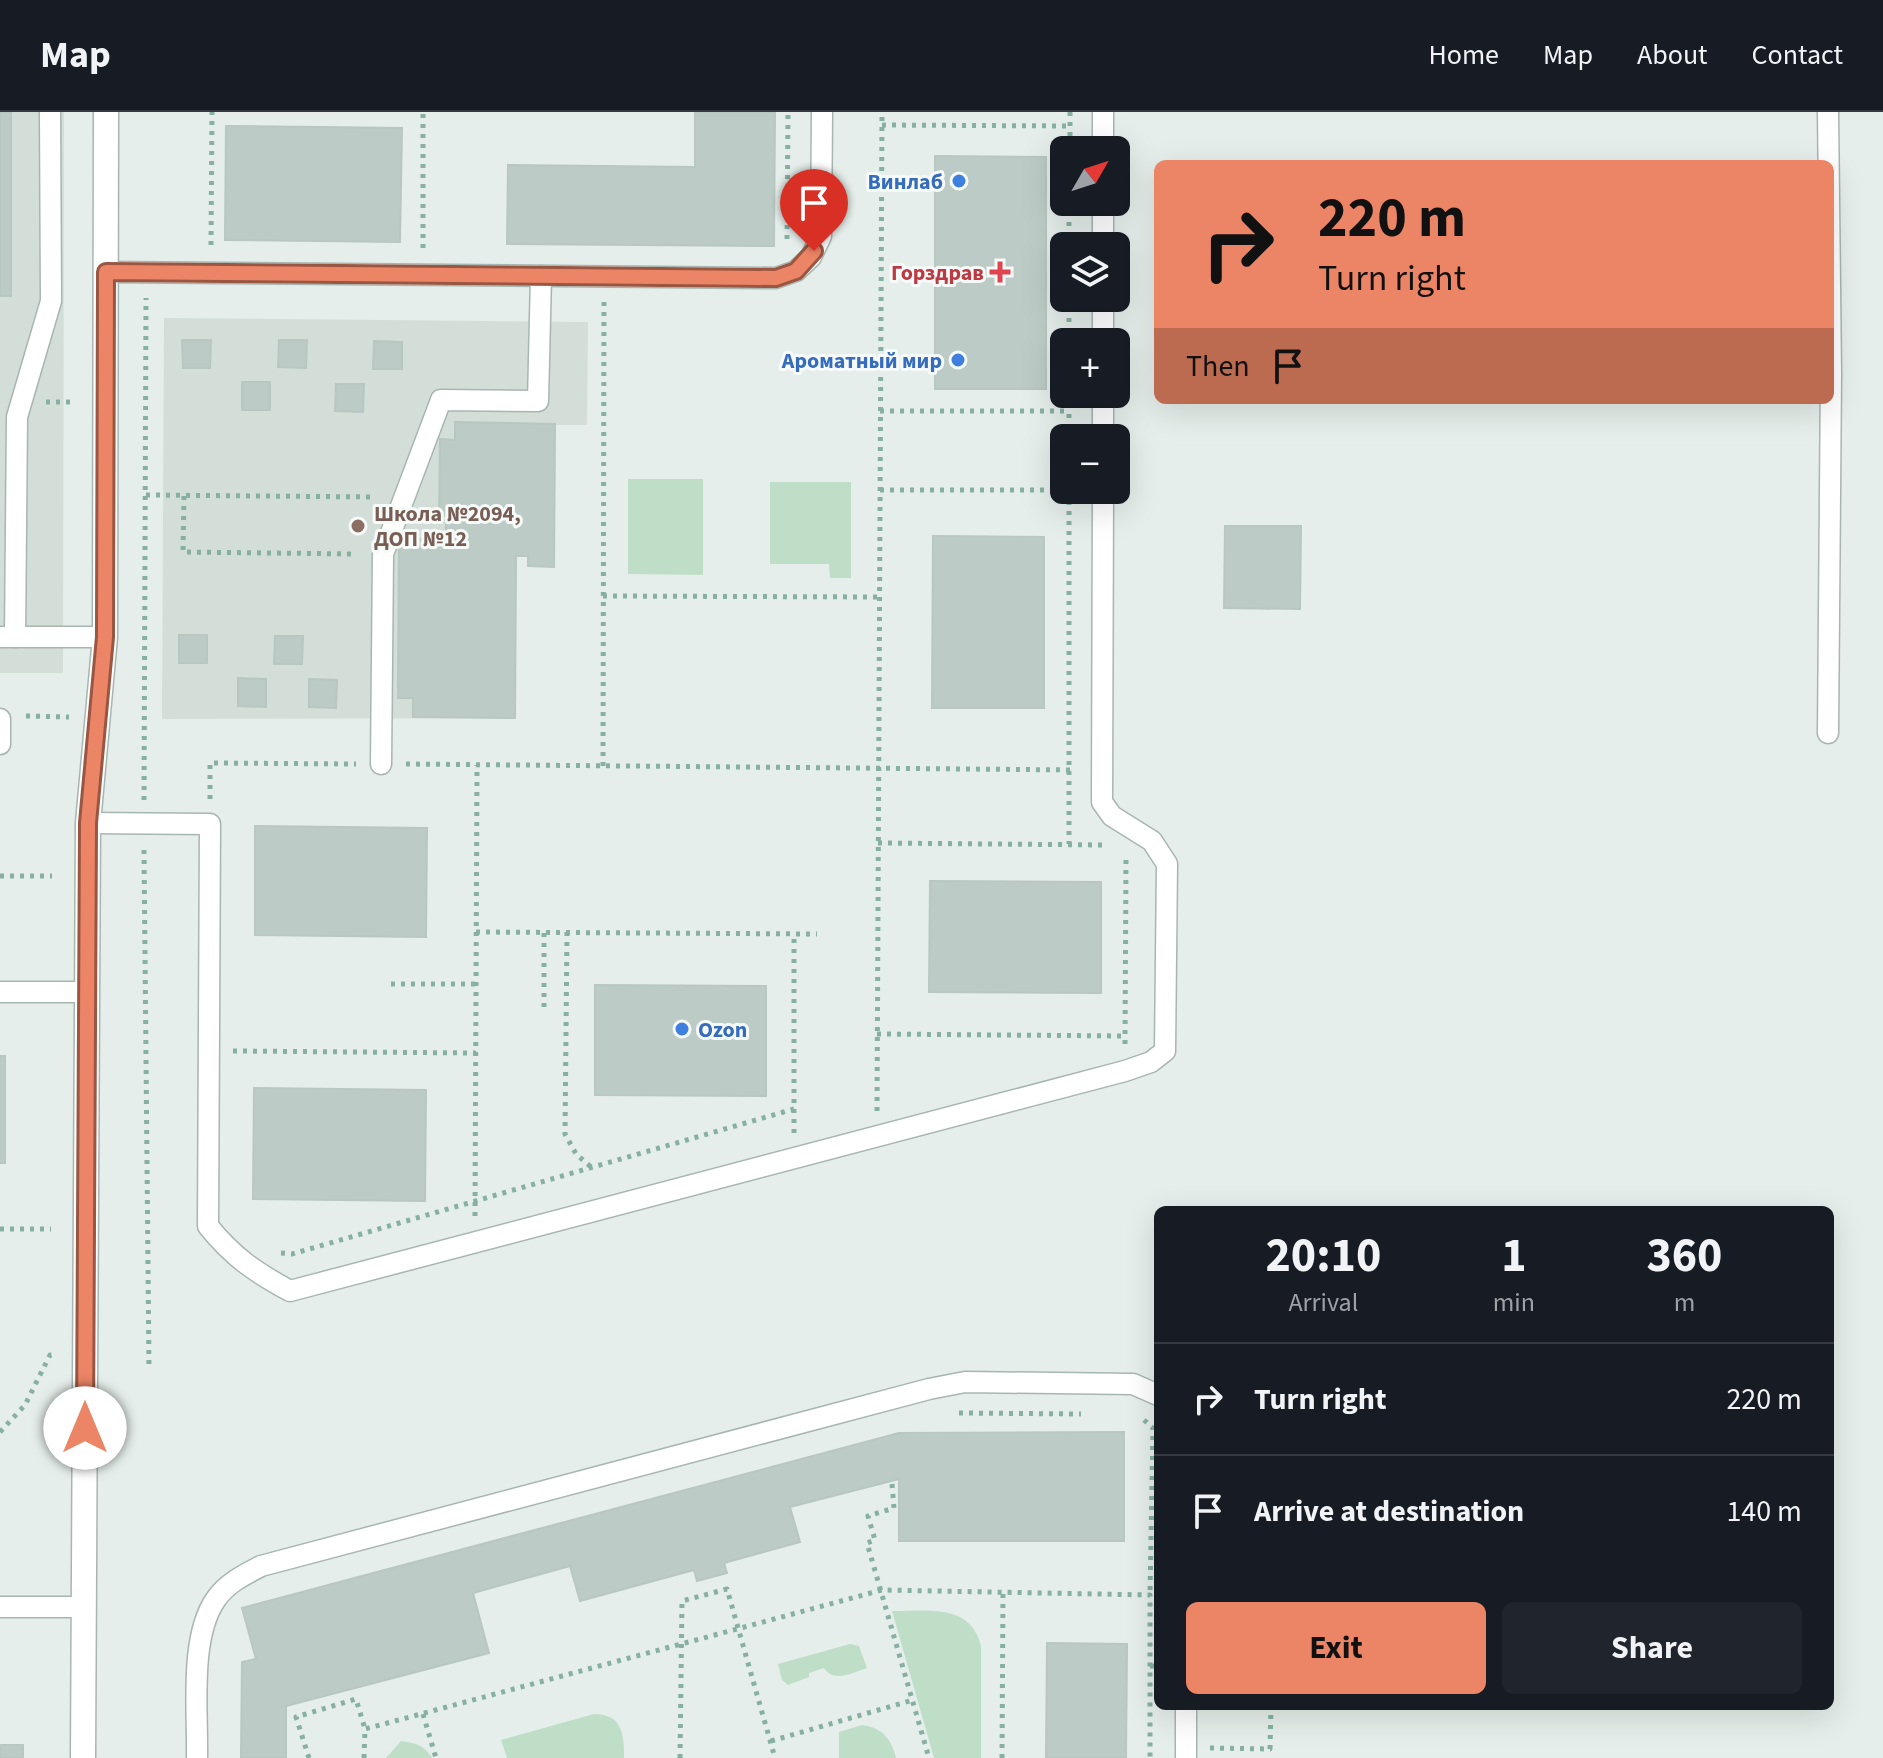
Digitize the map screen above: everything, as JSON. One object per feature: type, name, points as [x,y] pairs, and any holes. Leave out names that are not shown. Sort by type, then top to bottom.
[{"type":"street","points":[[83,1758],[88,823],[105,637],[106,112]]},
{"type":"lane","points":[[50,112],[51,301],[17,417],[8,637],[105,637]]},
{"type":"lane","points":[[106,272],[776,278],[796,271],[811,257],[821,236],[822,112]]},
{"type":"lane","points":[[1103,112],[1103,136]]},
{"type":"lane","points":[[1828,112],[1829,160]]},
{"type":"lane","points":[[381,764],[383,554],[441,400],[538,401],[541,276]]},
{"type":"lane","points":[[1828,733],[1831,404]]},
{"type":"lane","points":[[88,823],[210,824],[208,1226],[227,1250],[251,1271],[290,1291],[1125,1071],[1151,1062],[1165,1051],[1167,864],[1152,841],[1112,816],[1102,802],[1103,504]]},
{"type":"lane","points":[[0,744],[7,717]]},
{"type":"lane","points":[[0,992],[87,992]]},
{"type":"lane","points":[[197,1758],[198,1643],[204,1622],[216,1598],[236,1579],[261,1566],[929,1389],[965,1382],[1133,1384],[1154,1377]]},
{"type":"lane","points":[[1133,1384],[1154,1393]]},
{"type":"lane","points":[[0,1607],[84,1607]]},
{"type":"lane","points":[[1186,1710],[1186,1753]]},
{"type":"path","points":[[211,246],[212,112]]},
{"type":"path","points":[[423,112],[423,242]]},
{"type":"path","points":[[788,112],[788,273]]},
{"type":"path","points":[[876,1136],[882,112]]},
{"type":"path","points":[[1070,112],[1070,136]]},
{"type":"path","points":[[882,125],[1070,126]]},
{"type":"path","points":[[603,766],[604,276]]},
{"type":"path","points":[[880,411],[1069,411],[1069,424]]},
{"type":"path","points":[[880,490],[1069,490],[1069,844]]},
{"type":"path","points":[[145,495],[405,497]]},
{"type":"path","points":[[184,496],[183,552],[383,554]]},
{"type":"path","points":[[603,596],[880,597]]},
{"type":"path","points":[[7,717],[69,717]]},
{"type":"path","points":[[210,824],[210,763],[1102,770]]},
{"type":"path","points":[[475,1241],[477,765]]},
{"type":"path","points":[[878,843],[1112,845]]},
{"type":"path","points":[[1125,1071],[1126,845]]},
{"type":"path","points":[[0,876],[52,876]]},
{"type":"path","points":[[476,932],[817,934]]},
{"type":"path","points":[[567,932],[565,1134],[576,1154],[591,1167]]},
{"type":"path","points":[[544,933],[544,1007]]},
{"type":"path","points":[[793,1158],[794,934]]},
{"type":"path","points":[[391,984],[476,984]]},
{"type":"path","points":[[877,1034],[1125,1036]]},
{"type":"path","points":[[208,1050],[476,1053]]},
{"type":"path","points":[[267,1251],[292,1254],[794,1109]]},
{"type":"path","points":[[0,1229],[51,1229]]},
{"type":"path","points":[[0,1432],[25,1405],[50,1355]]},
{"type":"path","points":[[955,1413],[1093,1414]]},
{"type":"path","points":[[1139,1414],[1153,1428],[1154,1462]]},
{"type":"path","points":[[892,1484],[894,1508],[868,1516],[875,1540],[867,1543],[929,1758]]},
{"type":"path","points":[[1150,1758],[1150,1595],[1154,1516]]},
{"type":"path","points":[[680,1758],[682,1601],[727,1589],[775,1758]]},
{"type":"path","points":[[365,1729],[882,1590],[1150,1595]]},
{"type":"path","points":[[1002,1758],[1003,1592]]},
{"type":"path","points":[[309,1758],[296,1717],[356,1699],[365,1729],[364,1758]]},
{"type":"path","points":[[771,1741],[913,1700]]},
{"type":"path","points":[[1150,1747],[1186,1753],[1270,1749],[1271,1710]]},
{"type":"path","points":[[423,1714],[436,1758]]},
{"type":"shaded area","points":[[0,112],[64,112],[63,673],[0,673]]},
{"type":"shaded area","name":"Школа №2094, ДОП №12","points":[[164,318],[588,322],[587,425],[555,425],[554,567],[528,566],[528,556],[516,557],[515,718],[162,719]]},
{"type":"green space","points":[[628,479],[703,479],[703,575],[628,574]]},
{"type":"green space","points":[[770,482],[851,482],[851,578],[830,578],[829,564],[770,564]]},
{"type":"green space","points":[[892,1611],[946,1612],[968,1622],[976,1632],[981,1646],[981,1758],[934,1758]]},
{"type":"green space","points":[[850,1644],[859,1646],[867,1668],[838,1676],[824,1668],[788,1685],[782,1680],[778,1664]]},
{"type":"green space","points":[[594,1714],[610,1718],[620,1727],[624,1758],[507,1758],[501,1740]]},
{"type":"green space","points":[[862,1725],[885,1736],[896,1758],[839,1758],[839,1732]]},
{"type":"green space","points":[[401,1741],[419,1745],[432,1758],[386,1758]]},
{"type":"building","points":[[0,112],[11,112],[11,296],[0,296]]},
{"type":"building","points":[[695,112],[775,112],[774,246],[507,244],[508,165],[695,167]]},
{"type":"building","points":[[226,126],[402,128],[400,242],[225,240]]},
{"type":"building","points":[[935,156],[1046,157],[1046,389],[935,389]]},
{"type":"building","points":[[182,340],[211,340],[210,368],[183,368]]},
{"type":"building","points":[[279,340],[307,340],[306,368],[278,367]]},
{"type":"building","points":[[374,341],[402,342],[402,369],[373,369]]},
{"type":"building","points":[[242,382],[270,382],[270,410],[242,410]]},
{"type":"building","points":[[336,384],[364,384],[363,412],[335,411]]},
{"type":"building","points":[[455,422],[555,424],[554,567],[528,566],[528,556],[516,556],[515,718],[413,717],[413,698],[398,698],[399,539],[446,539],[446,522],[439,522],[440,439],[455,440]]},
{"type":"building","points":[[1225,526],[1301,526],[1300,609],[1224,608]]},
{"type":"building","points":[[933,536],[1044,537],[1044,708],[932,708]]},
{"type":"building","points":[[179,635],[207,635],[207,663],[179,663]]},
{"type":"building","points":[[275,636],[303,636],[302,664],[274,664]]},
{"type":"building","points":[[238,678],[266,679],[266,707],[238,706]]},
{"type":"building","points":[[309,679],[337,680],[336,708],[309,707]]},
{"type":"building","points":[[255,826],[427,828],[426,937],[255,935]]},
{"type":"building","points":[[930,881],[1101,882],[1101,993],[929,992]]},
{"type":"building","points":[[595,985],[766,986],[766,1096],[595,1095]]},
{"type":"building","points":[[0,1056],[5,1056],[5,1163],[0,1163]]},
{"type":"building","points":[[254,1088],[426,1090],[425,1201],[253,1199]]},
{"type":"building","points":[[1124,1432],[1124,1541],[899,1541],[899,1479],[790,1507],[800,1542],[724,1563],[727,1573],[697,1581],[694,1570],[580,1601],[570,1566],[473,1593],[489,1653],[286,1706],[286,1758],[241,1758],[242,1662],[256,1659],[242,1608],[899,1433]]},
{"type":"building","points":[[1047,1643],[1127,1644],[1126,1758],[1046,1758]]},
{"type":"building","points":[[0,1745],[23,1745],[23,1758],[0,1758]]},
{"type":"place","name":"Винлаб","points":[[959,181]]},
{"type":"place","name":"Горздрав","points":[[1000,272]]},
{"type":"place","name":"Ароматный мир","points":[[958,360]]},
{"type":"place","name":"Школа №2094, ДОП №12","points":[[358,526]]},
{"type":"place","name":"Ozon","points":[[682,1029]]},
{"type":"route","points":[[85,1428],[88,823],[105,637],[106,272],[776,278],[796,271],[814,251]]}]
